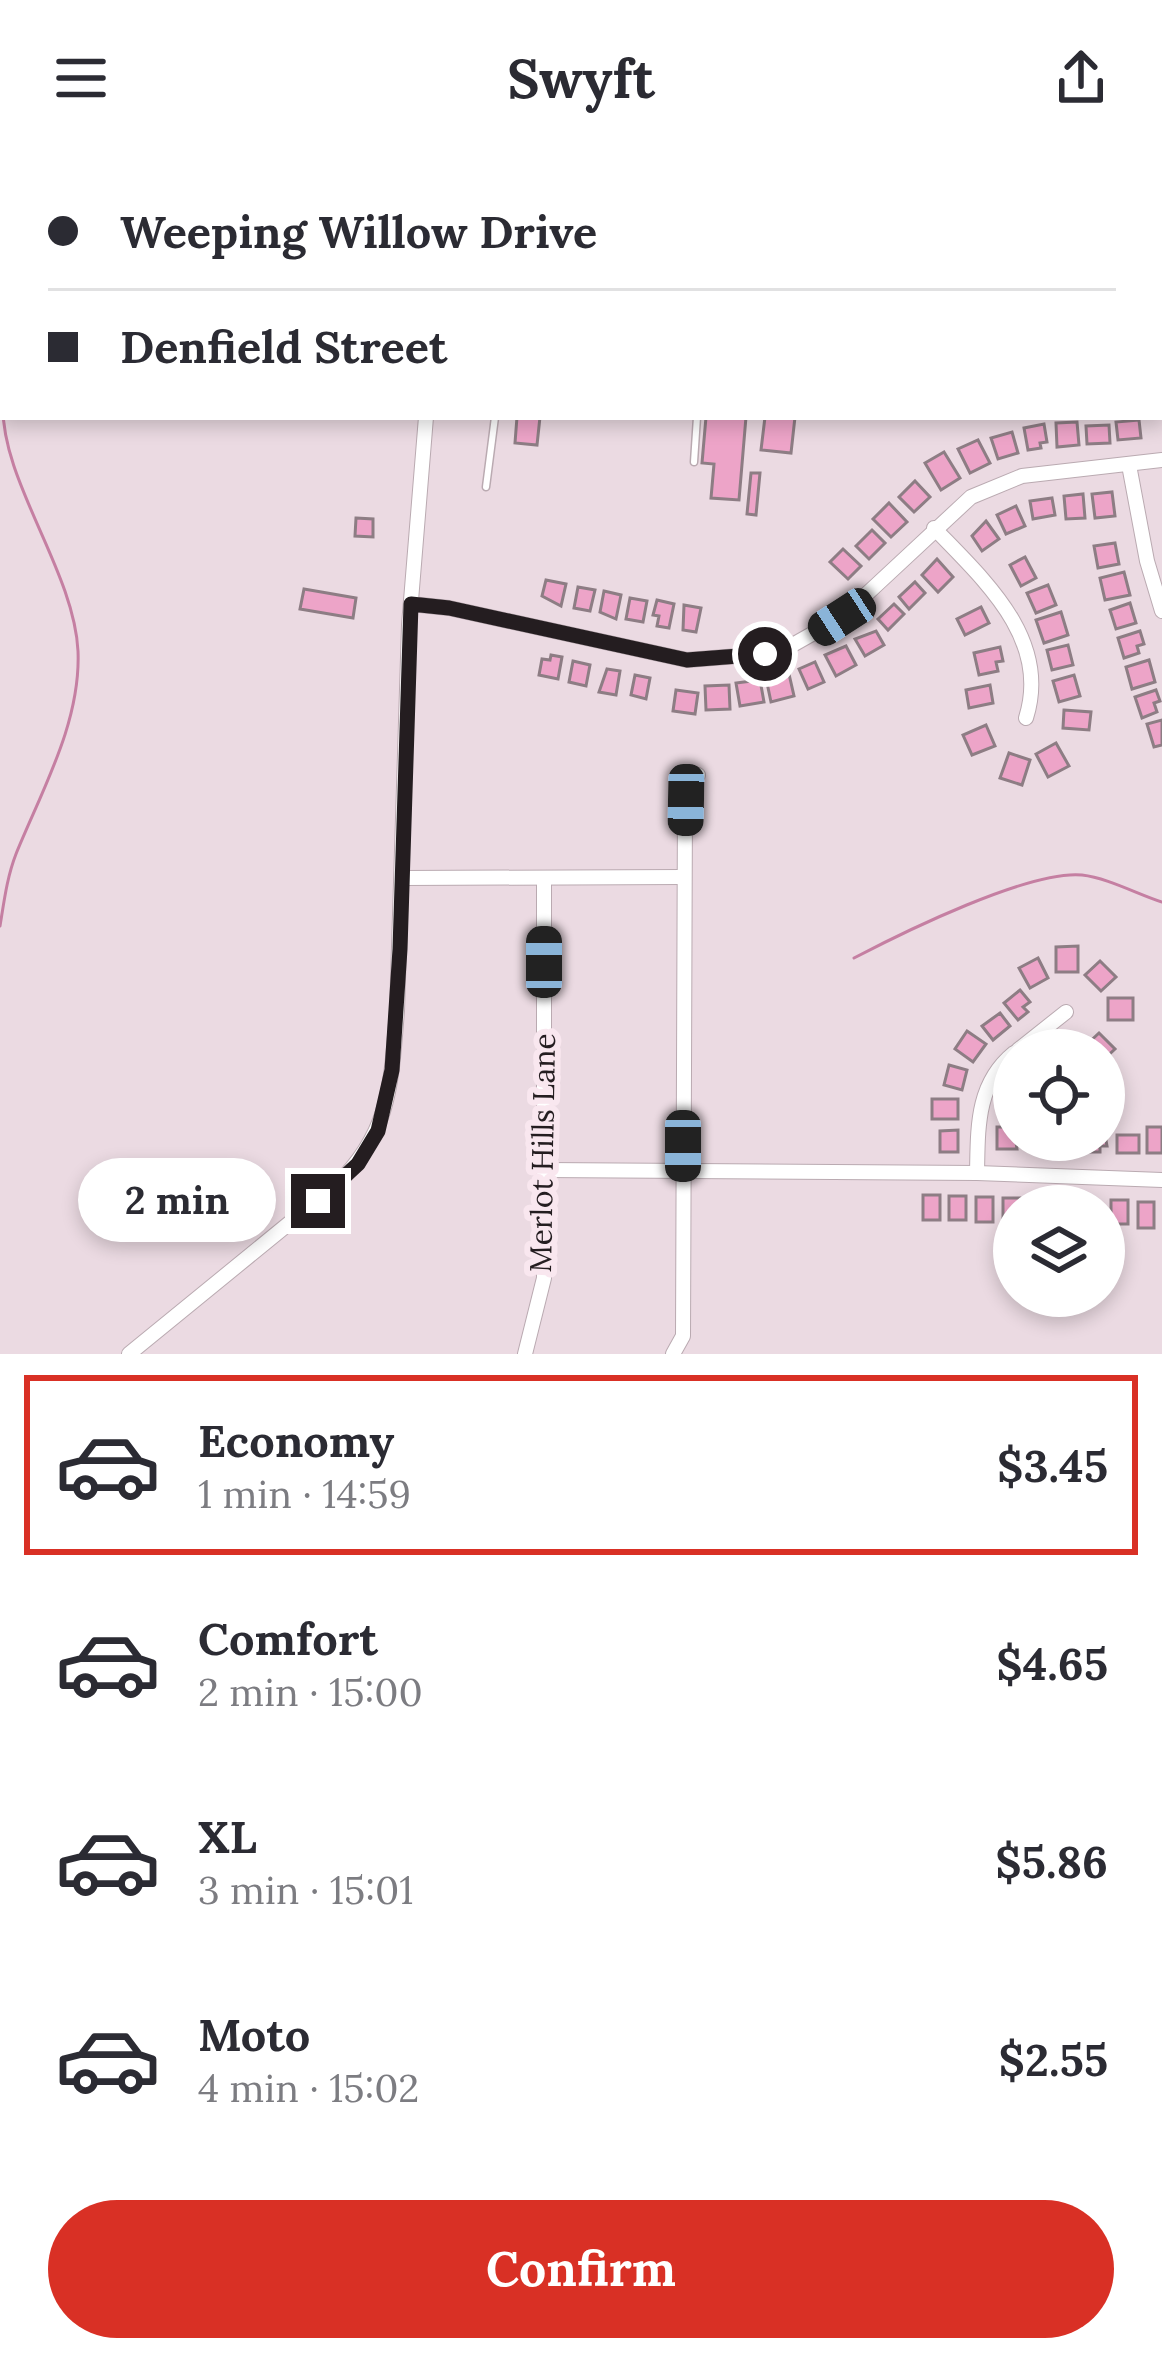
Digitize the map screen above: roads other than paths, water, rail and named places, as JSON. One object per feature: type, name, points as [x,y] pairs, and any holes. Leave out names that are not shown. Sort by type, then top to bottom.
[{"type":"street","points":[[129,1354],[358,1164],[383,1119],[392,1070],[411,604],[426,420]]},
{"type":"street","points":[[411,604],[449,608],[687,660],[742,658],[789,647],[842,617],[971,497],[1041,473],[1162,460]]},
{"type":"street","points":[[1129,465],[1147,561],[1162,611]]},
{"type":"street","points":[[934,529],[1010,611],[1032,679],[1034,694],[1026,718]]},
{"type":"street","points":[[673,1354],[683,1336],[686,800],[698,775]]},
{"type":"street","points":[[403,878],[684,877]]},
{"type":"street","name":"Merlot Hills Lane","points":[[525,1354],[544,1278],[544,879]]},
{"type":"street","points":[[1045,1029],[1066,1012]]},
{"type":"street","points":[[977,1173],[983,1095],[993,1076]]},
{"type":"street","points":[[545,1170],[977,1173],[1162,1180]]},
{"type":"lane","points":[[486,487],[495,420]]},
{"type":"lane","points":[[694,462],[697,420]]},
{"type":"waterway","points":[[0,926],[13,863],[67,730],[78,651],[74,620],[13,463],[4,420]]},
{"type":"waterway","points":[[854,958],[966,905],[1059,876],[1092,877],[1162,902]]}]
